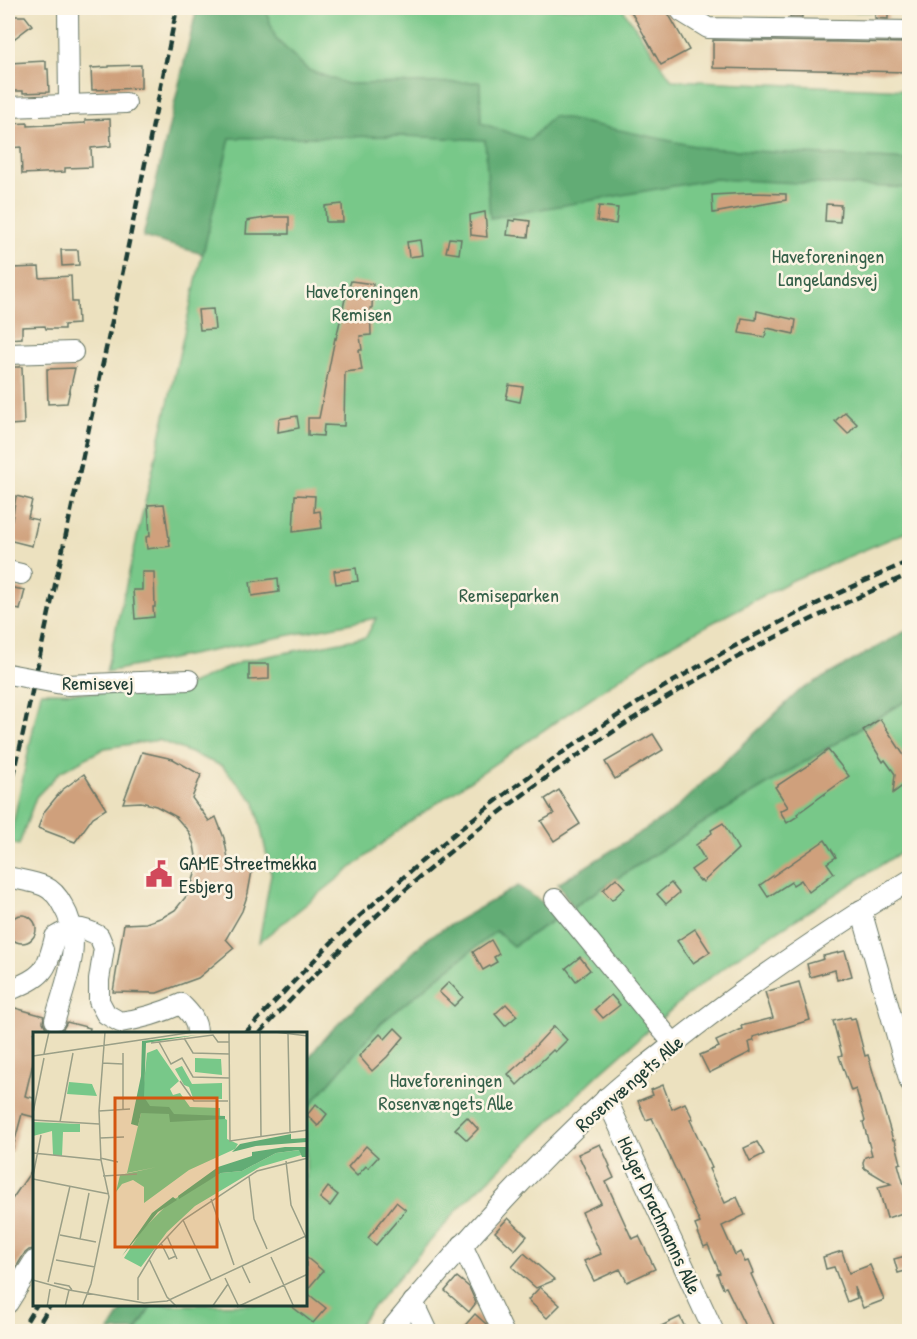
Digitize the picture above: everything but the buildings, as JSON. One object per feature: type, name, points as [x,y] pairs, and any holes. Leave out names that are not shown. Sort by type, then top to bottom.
[{"type":"street","points":[[68,8],[69,104]]},
{"type":"street","points":[[679,8],[708,28],[909,31]]},
{"type":"street","points":[[8,107],[126,103]]},
{"type":"street","points":[[8,354],[73,352]]},
{"type":"street","name":"Remisevej","points":[[8,674],[66,685],[189,680]]},
{"type":"street","points":[[8,877],[49,888],[58,896],[72,928],[73,956],[55,1020]]},
{"type":"street","name":"Rosenvængets Alle","points":[[389,1332],[462,1245],[511,1192],[606,1098],[717,1008],[909,880]]},
{"type":"street","points":[[555,899],[673,1043]]},
{"type":"street","points":[[861,910],[909,1082]]},
{"type":"street","points":[[8,991],[38,977],[47,965],[55,937],[72,928],[86,928],[99,936],[104,948],[99,980],[99,1000],[106,1014],[120,1022],[138,1020],[181,1004],[194,1018],[197,1032]]},
{"type":"street","name":"Holger Drachmanns Alle","points":[[606,1098],[714,1332]]},
{"type":"street","points":[[462,1245],[503,1332]]},
{"type":"street","points":[[8,1303],[33,1263]]},
{"type":"street","points":[[413,1302],[427,1332]]},
{"type":"green space","points":[[197,8],[265,8],[276,39],[308,70],[347,84],[480,82],[481,123],[530,140],[553,116],[704,148],[909,160],[909,188],[714,179],[490,218],[485,140],[404,136],[230,138],[203,254],[143,237]]},
{"type":"green space","points":[[243,8],[622,8],[672,80],[909,90],[909,531],[793,580],[661,650],[405,825],[259,942],[271,874],[255,802],[222,766],[159,740],[105,748],[60,772],[36,797],[19,845],[9,843],[41,692],[115,693],[184,687],[243,661],[366,637],[376,618],[106,672],[229,138]]},
{"type":"green space","points":[[704,8],[909,8],[910,12],[717,10]]},
{"type":"green space","points":[[909,629],[909,699],[695,828],[573,907],[558,884],[670,814],[799,691]]},
{"type":"green space","name":"Haveforeningen Rosenvængets Alle","points":[[909,699],[909,847],[737,957],[689,994],[600,1073],[459,1208],[366,1315],[355,1331],[136,1332],[151,1306],[308,1306],[308,1108],[381,1023],[496,931],[513,946],[695,828]]},
{"type":"green space","points":[[518,886],[545,904],[557,918],[513,946],[496,931],[381,1023],[308,1108],[308,1059],[327,1035],[429,937]]},
{"type":"green space","points":[[125,1306],[151,1306],[136,1331],[109,1331]]},
{"type":"railway","points":[[8,803],[177,8]]},
{"type":"railway","points":[[246,1032],[322,952],[363,913],[470,821],[528,777],[650,695],[713,658],[778,623],[910,561]]},
{"type":"railway","points":[[261,1032],[307,983],[406,889],[513,802],[568,762],[683,688],[738,657],[910,574]]},
{"type":"railway","points":[[20,1332],[36,1306]]},
{"type":"railway","points":[[34,1332],[50,1306]]},
{"type":"place","name":"GAME Streetmekka Esbjerg","points":[[159,874]]},
{"type":"park label","name":"Haveforeningen Langelandsvej","points":[[828,266]]},
{"type":"park label","name":"Haveforeningen Remisen","points":[[362,302]]},
{"type":"park label","name":"Remiseparken","points":[[509,594]]}]
